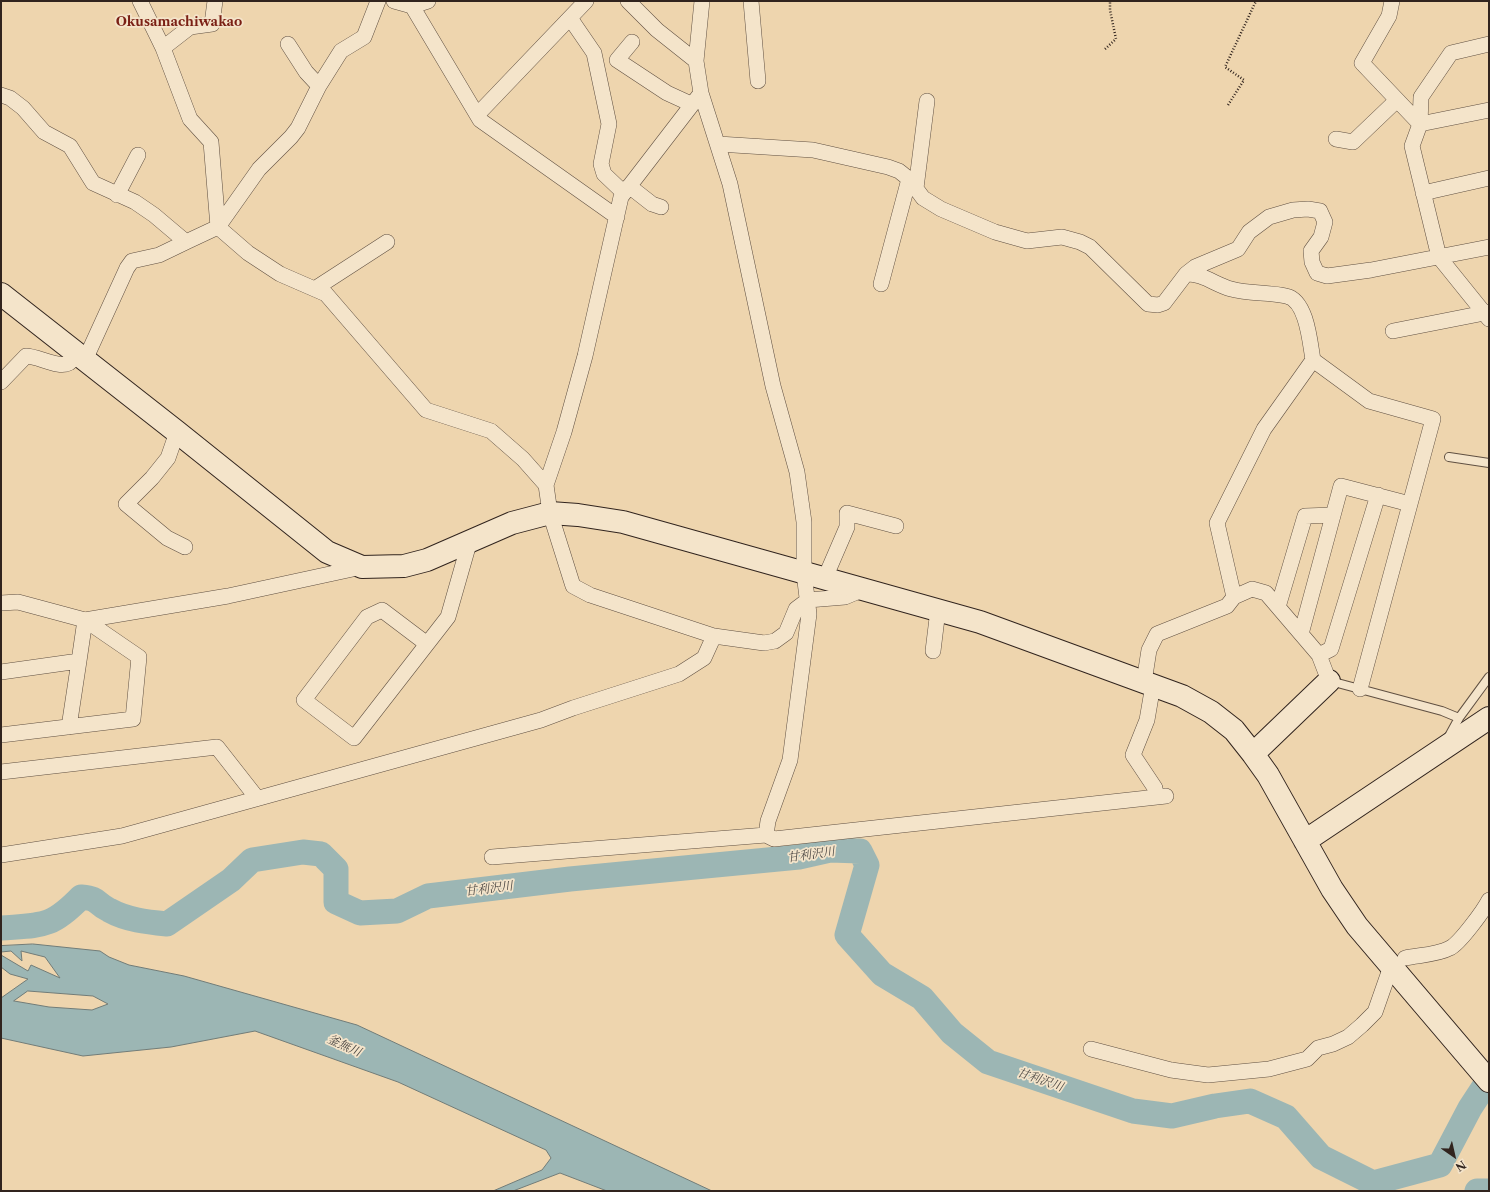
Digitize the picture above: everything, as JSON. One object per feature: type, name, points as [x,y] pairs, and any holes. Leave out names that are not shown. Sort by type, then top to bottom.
[{"type":"street","points":[[140,1],[163,48],[190,119],[211,142],[218,227],[248,253],[280,274],[316,288],[326,294],[426,410],[491,431],[523,459],[546,485]]},
{"type":"street","points":[[163,48],[190,27],[212,24],[215,1]]},
{"type":"street","points":[[1,382],[26,356],[35,356],[59,365],[82,357],[127,268],[132,261],[159,255],[218,227],[259,169],[298,128],[319,86],[341,51],[364,37],[378,1]]},
{"type":"street","points":[[394,1],[412,6],[428,1]]},
{"type":"street","points":[[477,115],[586,1]]},
{"type":"street","points":[[628,1],[657,30],[696,61]]},
{"type":"street","points":[[702,1],[696,61],[696,99],[718,144],[730,184],[773,386],[797,472],[804,522],[804,572],[809,614],[790,760],[768,821],[766,835]]},
{"type":"street","points":[[751,1],[758,81]]},
{"type":"street","points":[[1392,1],[1389,16],[1362,63],[1420,124]]},
{"type":"street","points":[[412,6],[480,120],[617,217]]},
{"type":"street","points":[[570,18],[594,53],[609,124],[602,164],[604,174],[626,190],[652,204],[661,207]]},
{"type":"street","points":[[632,42],[617,60],[667,93],[696,99]]},
{"type":"street","points":[[288,44],[306,72],[319,86]]},
{"type":"street","points":[[1393,331],[1487,315],[1439,257],[1412,146],[1420,124],[1421,97],[1451,53],[1489,44]]},
{"type":"street","points":[[1,95],[10,98],[23,108],[44,132],[70,146],[93,183],[134,202],[154,215],[186,242]]},
{"type":"street","points":[[696,99],[621,197],[585,356],[564,432],[546,485],[550,513],[573,586],[590,595],[714,636],[764,643],[775,641],[786,633],[796,609],[808,600],[845,597],[864,589]]},
{"type":"street","points":[[1336,139],[1353,142],[1397,100]]},
{"type":"street","points":[[881,284],[912,183],[927,101]]},
{"type":"street","points":[[1420,124],[1489,110]]},
{"type":"street","points":[[718,144],[813,150],[888,167],[899,172],[912,183],[923,198],[941,208],[995,232],[1027,241],[1062,237],[1080,242],[1090,247],[1148,304],[1158,305],[1164,303],[1186,274],[1195,267],[1238,249],[1249,232],[1269,217],[1293,210],[1308,209],[1320,211],[1325,222],[1321,237],[1311,251],[1312,262],[1317,273],[1327,276],[1371,270],[1489,247]]},
{"type":"street","points":[[117,195],[138,155]]},
{"type":"street","points":[[1423,193],[1489,178]]},
{"type":"street","points":[[316,288],[387,242]]},
{"type":"street","points":[[1186,274],[1194,274],[1231,289],[1288,296],[1299,305],[1304,314],[1313,360],[1369,402],[1433,419],[1360,689]]},
{"type":"street","points":[[1,294],[178,432],[327,552],[362,567]]},
{"type":"street","points":[[1234,597],[1217,523],[1264,429],[1313,360]]},
{"type":"street","points":[[178,432],[168,458],[152,478],[126,504],[167,538],[186,547]]},
{"type":"street","points":[[1301,634],[1341,486],[1410,504]]},
{"type":"street","points":[[1319,655],[1331,648],[1378,495]]},
{"type":"street","points":[[85,620],[228,596],[362,567],[404,566],[427,560],[512,523],[550,513],[578,515],[623,522],[980,622],[1182,696],[1210,712],[1234,730],[1268,775],[1332,889],[1357,926],[1489,1081]]},
{"type":"street","points":[[825,578],[847,527],[847,513],[896,526]]},
{"type":"street","points":[[1278,607],[1305,516],[1333,515]]},
{"type":"street","points":[[427,644],[382,610],[367,617],[304,700],[354,738],[448,617],[470,540]]},
{"type":"street","points":[[492,857],[766,835],[774,839],[1160,797],[1133,756],[1147,720],[1149,650],[1157,634],[1227,606],[1234,597],[1252,589],[1266,594],[1319,655],[1329,681],[1253,754]]},
{"type":"street","points":[[1,603],[18,602],[85,620],[139,657],[133,719],[1,735]]},
{"type":"street","points":[[933,651],[938,610]]},
{"type":"street","points":[[69,726],[85,620]]},
{"type":"street","points":[[1,855],[122,836],[534,722],[679,674],[704,658],[714,636]]},
{"type":"street","points":[[1,672],[79,661]]},
{"type":"street","points":[[1305,841],[1489,718]]},
{"type":"street","points":[[1,772],[217,747],[257,798]]},
{"type":"street","points":[[1405,958],[1440,952],[1452,947],[1485,910],[1489,900]]},
{"type":"street","points":[[1091,1049],[1171,1070],[1208,1075],[1269,1069],[1307,1059],[1318,1048],[1334,1044],[1348,1037],[1375,1012],[1388,972]]},
{"type":"lane","points":[[1449,457],[1489,463]]},
{"type":"lane","points":[[1441,751],[1459,718],[1489,677]]},
{"type":"lane","points":[[1329,681],[1442,711],[1459,718]]},
{"type":"path","points":[[1105,49],[1116,39],[1110,10],[1110,1]]},
{"type":"path","points":[[1228,105],[1244,80],[1226,67],[1256,1]]},
{"type":"water","name":"釜無川","points":[[33,944],[100,951],[109,957],[129,965],[184,976],[357,1025],[712,1191],[607,1191],[560,1173],[513,1191],[493,1191],[542,1170],[551,1158],[546,1150],[398,1082],[255,1031],[171,1047],[83,1056],[1,1038],[1,998],[28,979],[10,974],[1,967],[1,955],[28,971],[31,965],[60,978],[45,957],[21,951],[22,961],[11,951],[1,952],[1,946]],"holes":[[[28,991],[93,996],[108,1004],[92,1010],[49,1007],[14,1001]]]},
{"type":"waterway","name":"甘利沢川","points":[[1,928],[36,925],[53,920],[71,907],[81,897],[95,900],[104,908],[123,916],[167,924],[231,880],[252,860],[303,852],[321,854],[336,869],[336,902],[360,913],[397,911],[428,896],[570,879],[799,857],[830,850],[860,851],[867,865],[847,935],[882,974],[922,998],[952,1033],[988,1062],[1133,1111],[1172,1116],[1215,1106],[1250,1101],[1286,1117],[1321,1157],[1373,1183],[1440,1165],[1470,1108],[1489,1079]]},
{"type":"waterway","points":[[1477,1191],[1488,1191]]},
{"type":"district","name":"Okusamachiwakao","points":[[179,22]]}]
